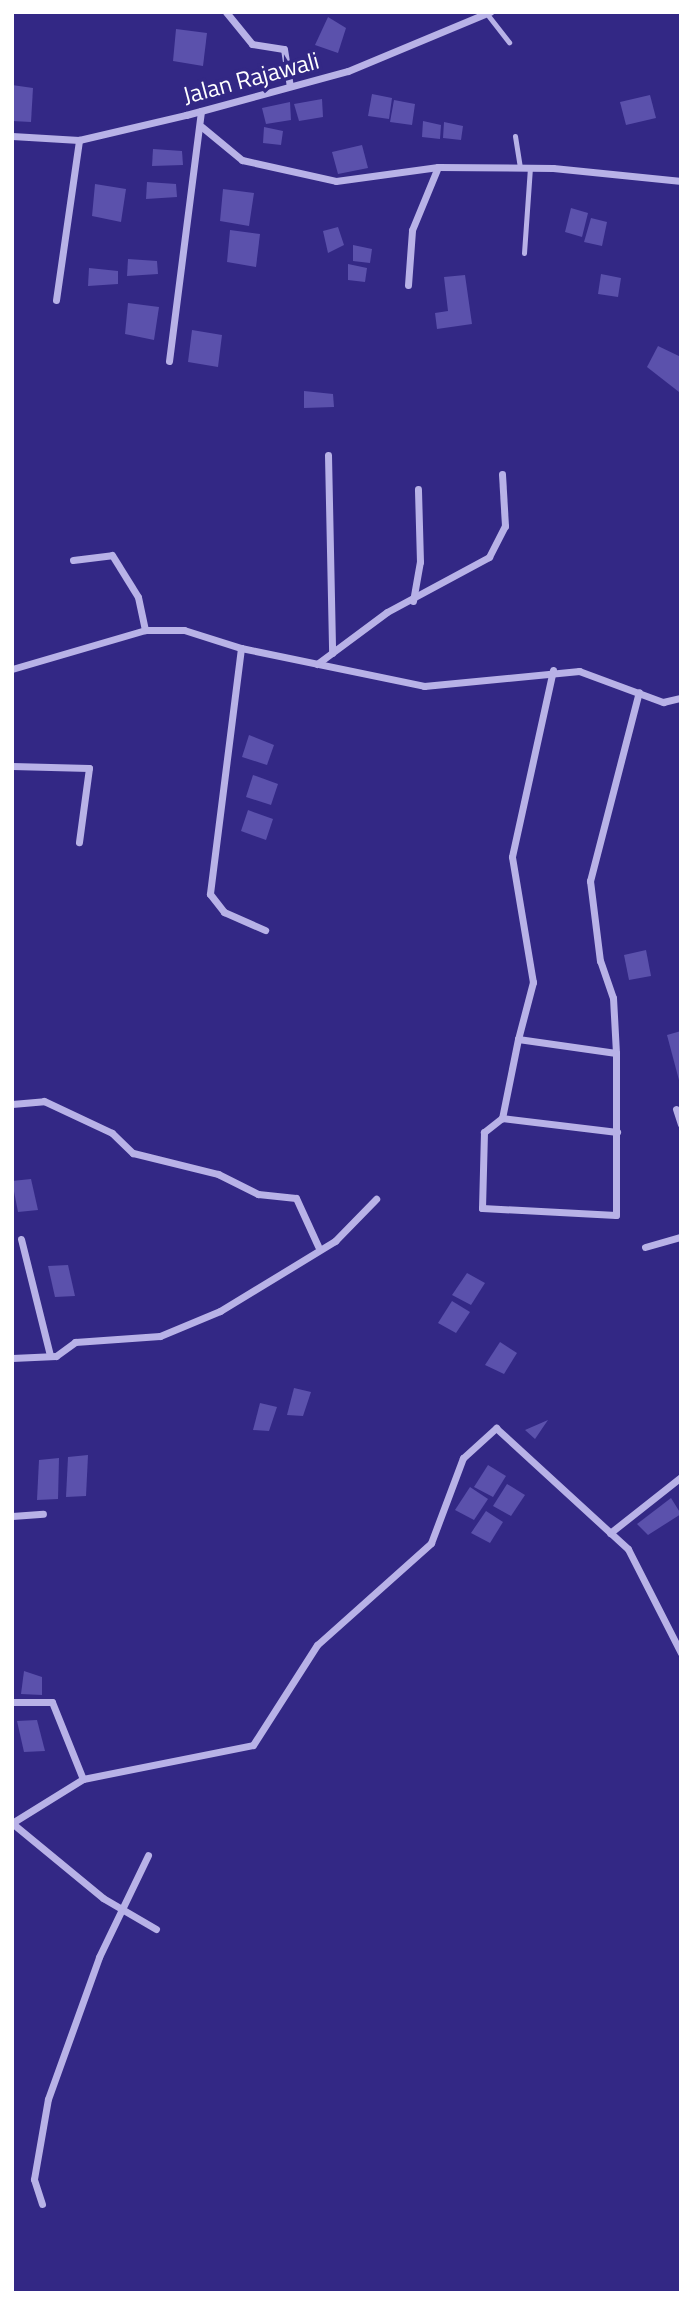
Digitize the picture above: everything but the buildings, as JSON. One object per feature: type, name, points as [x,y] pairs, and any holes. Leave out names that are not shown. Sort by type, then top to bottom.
[{"type":"street","points":[[226,12],[252,44],[284,49],[290,86]]},
{"type":"street","name":"Jalan Rajawali","points":[[12,135],[79,140],[201,111],[348,71],[489,13]]},
{"type":"street","points":[[169,360],[202,127],[201,111]]},
{"type":"street","points":[[202,127],[242,160],[291,174],[336,181],[438,167],[530,168],[681,181]]},
{"type":"street","points":[[57,300],[79,140]]},
{"type":"street","points":[[408,285],[412,230],[438,167]]},
{"type":"street","points":[[328,455],[332,653]]},
{"type":"street","points":[[317,664],[413,601],[489,557],[505,526],[502,474]]},
{"type":"street","points":[[413,601],[420,562],[418,489]]},
{"type":"street","points":[[73,560],[112,555],[138,597],[145,630]]},
{"type":"street","points":[[12,669],[145,630],[184,630],[242,648],[424,686],[553,670],[611,678],[663,702],[681,698]]},
{"type":"street","points":[[242,648],[210,894],[224,912],[265,930]]},
{"type":"street","points":[[553,670],[512,857],[533,982],[502,1118],[484,1132],[482,1208],[616,1215],[616,1053],[613,998],[600,961],[590,881],[639,692]]},
{"type":"street","points":[[12,766],[89,768],[79,842]]},
{"type":"street","points":[[518,1040],[616,1053]]},
{"type":"street","points":[[12,1104],[44,1101],[112,1133],[133,1153],[218,1174],[258,1194],[296,1198],[318,1246]]},
{"type":"street","points":[[676,1109],[681,1124]]},
{"type":"street","points":[[502,1118],[617,1132]]},
{"type":"street","points":[[12,1358],[50,1355],[75,1342],[160,1336],[220,1311],[318,1246],[335,1241],[376,1199]]},
{"type":"street","points":[[645,1247],[681,1237]]},
{"type":"street","points":[[21,1239],[50,1355]]},
{"type":"street","points":[[156,1928],[120,1908],[12,1824],[83,1779],[253,1745],[317,1645],[431,1543],[463,1458],[496,1428],[628,1549],[681,1653]]},
{"type":"street","points":[[610,1533],[681,1477]]},
{"type":"street","points":[[12,1516],[43,1514]]},
{"type":"street","points":[[12,1702],[52,1702],[83,1779]]},
{"type":"street","points":[[42,2204],[34,2171],[48,2099],[120,1908],[148,1855]]},
{"type":"lane","points":[[489,13],[509,42]]},
{"type":"lane","points":[[515,136],[520,168]]},
{"type":"lane","points":[[524,253],[530,168]]}]
